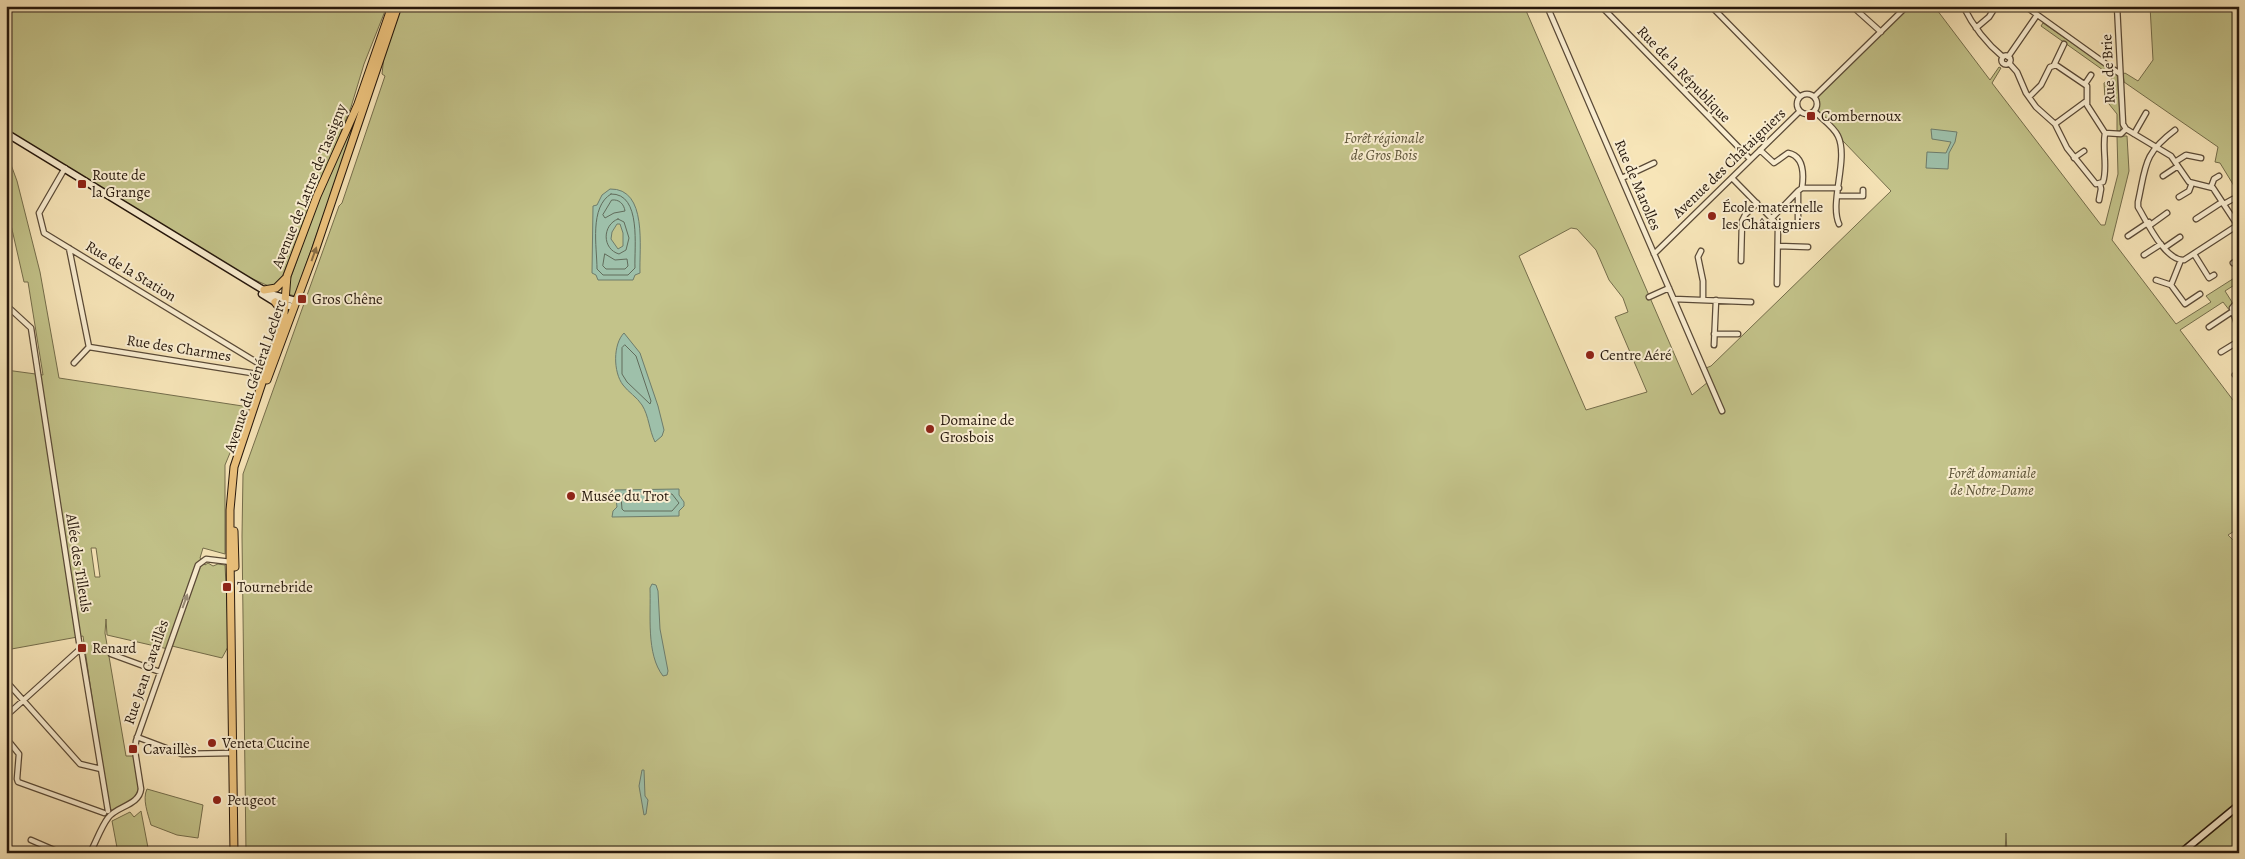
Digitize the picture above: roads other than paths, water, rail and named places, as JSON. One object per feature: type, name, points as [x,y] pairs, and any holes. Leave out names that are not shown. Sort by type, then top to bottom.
[{"type":"main road","name":"Avenue de Lattre de Tassigny","points":[[234,853],[233,562],[230,510],[234,467],[284,314],[287,276],[316,196],[358,104],[392,6]]},
{"type":"main road","name":"Avenue du Général Leclerc","points":[[233,562],[234,502],[239,462],[333,200],[398,6]]},
{"type":"main road","points":[[6,135],[263,292],[284,302]]},
{"type":"main road","points":[[263,292],[276,288],[287,276]]},
{"type":"main road","points":[[263,292],[275,302],[284,314]]},
{"type":"main road","points":[[275,302],[295,304]]},
{"type":"main road","points":[[233,562],[239,853]]},
{"type":"main road","points":[[2181,853],[2239,805]]},
{"type":"street","name":"Rue de Marolles","points":[[1547,6],[1722,411]]},
{"type":"street","name":"Rue de la République","points":[[1601,6],[1750,160]]},
{"type":"street","points":[[1711,6],[1800,97]]},
{"type":"street","points":[[1852,6],[1882,32]]},
{"type":"street","points":[[1814,97],[1907,6]]},
{"type":"street","points":[[1963,6],[1976,28],[1990,46],[2005,57],[2017,72],[2036,107],[2055,124],[2074,158],[2093,182],[2100,184]]},
{"type":"street","points":[[1976,28],[1989,18],[1996,6]]},
{"type":"street","points":[[2026,6],[2120,74]]},
{"type":"street","name":"Rue de Brie","points":[[2117,6],[2123,124],[2126,129]]},
{"type":"street","points":[[2009,63],[2006,65],[2002,63],[2038,15]]},
{"type":"street","points":[[2029,97],[2041,85],[2047,72],[2054,65],[2064,44]]},
{"type":"street","points":[[2054,65],[2059,66],[2085,84]]},
{"type":"street","points":[[2091,75],[2085,84],[2085,102],[2106,133],[2103,154],[2105,172],[2103,182],[2100,184],[2099,200]]},
{"type":"street","points":[[1808,94],[1814,97],[1817,102],[1814,111],[1808,114],[1800,111],[1797,102],[1800,97],[1808,94]]},
{"type":"street","points":[[2055,124],[2085,102]]},
{"type":"street","name":"Avenue des Châtaigniers","points":[[1654,254],[1800,111]]},
{"type":"street","points":[[1814,111],[1838,135],[1840,144],[1839,188],[1836,196],[1836,218],[1839,224]]},
{"type":"street","points":[[2134,134],[2146,113]]},
{"type":"street","points":[[2106,133],[2121,134],[2126,129],[2155,147],[2171,156],[2186,180],[2210,187],[2238,226],[2194,254],[2181,260],[2171,257],[2138,207],[2148,158],[2155,147],[2175,130]]},
{"type":"street","points":[[1760,150],[1774,163],[1788,153],[1793,154],[1798,159],[1802,169],[1798,224]]},
{"type":"street","points":[[2074,158],[2084,151]]},
{"type":"street","points":[[2163,176],[2186,155],[2201,158]]},
{"type":"street","points":[[1622,178],[1654,163]]},
{"type":"street","name":"Rue de la Station","points":[[64,170],[39,213],[44,233],[265,371]]},
{"type":"street","points":[[2210,187],[2214,179],[2219,176]]},
{"type":"street","points":[[1732,178],[1778,225],[1777,284]]},
{"type":"street","points":[[2180,197],[2189,191],[2192,183]]},
{"type":"street","points":[[1772,218],[1800,190],[1839,188]]},
{"type":"street","points":[[1836,196],[1862,196],[1863,190]]},
{"type":"street","points":[[2196,219],[2233,199]]},
{"type":"street","points":[[1742,261],[1742,220],[1757,203]]},
{"type":"street","points":[[1783,207],[1798,209]]},
{"type":"street","points":[[2128,236],[2167,213]]},
{"type":"street","points":[[2144,256],[2180,237]]},
{"type":"street","points":[[1778,246],[1808,247]]},
{"type":"street","points":[[69,248],[89,347],[74,363]]},
{"type":"street","points":[[1701,251],[1698,257],[1704,281],[1703,300]]},
{"type":"street","points":[[2194,254],[2210,278],[2214,274]]},
{"type":"street","points":[[2233,263],[2239,259]]},
{"type":"street","points":[[2171,285],[2181,260]]},
{"type":"street","points":[[2156,280],[2171,285],[2185,304],[2200,294]]},
{"type":"street","points":[[1649,296],[1669,288]]},
{"type":"street","points":[[1674,299],[1751,302]]},
{"type":"street","points":[[1714,346],[1716,300]]},
{"type":"street","points":[[2239,300],[2233,305],[2233,312],[2239,332]]},
{"type":"street","name":"Allée des Tilleuls","points":[[6,305],[31,328],[107,814]]},
{"type":"street","points":[[2209,327],[2233,312]]},
{"type":"street","points":[[1714,334],[1738,334]]},
{"type":"street","points":[[2221,352],[2239,341]]},
{"type":"street","name":"Rue des Charmes","points":[[89,347],[265,371]]},
{"type":"street","name":"Rue Jean Cavaillès","points":[[107,814],[135,801],[140,794],[141,787],[134,752],[136,737],[198,565],[206,559],[233,562]]},
{"type":"street","points":[[6,716],[80,649]]},
{"type":"street","points":[[111,654],[160,672]]},
{"type":"street","points":[[6,681],[80,764],[101,769]]},
{"type":"street","points":[[136,737],[182,754],[233,753]]},
{"type":"street","points":[[6,738],[19,754],[16,779],[18,782],[107,814],[90,853]]},
{"type":"street","points":[[31,840],[61,853]]},
{"type":"water","points":[[1931,129],[1957,132],[1955,142],[1949,153],[1948,169],[1926,168],[1927,152],[1946,153],[1951,142],[1932,139]]},
{"type":"water","points":[[610,189],[622,191],[631,198],[636,209],[640,235],[640,273],[635,275],[633,280],[598,280],[596,275],[592,273],[593,206],[597,205],[602,195]],"holes":[[[617,224],[620,224],[623,233],[623,246],[618,249],[611,239],[612,232]]]},
{"type":"water","points":[[624,333],[640,353],[658,406],[664,430],[662,436],[655,442],[644,409],[640,402],[623,385],[617,373],[616,351],[620,338]]},
{"type":"water","points":[[679,489],[679,495],[684,502],[684,506],[679,511],[679,516],[612,517],[613,511],[617,507],[613,490]]},
{"type":"water","points":[[652,584],[656,585],[658,591],[660,629],[668,671],[667,675],[663,676],[654,657],[650,634],[650,588]]},
{"type":"water","points":[[642,770],[644,770],[645,796],[648,800],[646,814],[644,815],[639,786]]},
{"type":"place","name":"Combernoux","points":[[1811,116]]},
{"type":"place","name":"Route de la Grange","points":[[82,184]]},
{"type":"place","name":"École maternelle les Châtaigniers","points":[[1712,216]]},
{"type":"place","name":"Gros Chêne","points":[[302,299]]},
{"type":"place","name":"Centre Aéré","points":[[1590,355]]},
{"type":"place","name":"Domaine de Grosbois","points":[[930,429]]},
{"type":"place","name":"Musée du Trot","points":[[571,496]]},
{"type":"place","name":"Tournebride","points":[[227,587]]},
{"type":"place","name":"Renard","points":[[82,648]]},
{"type":"place","name":"Veneta Cucine","points":[[212,743]]},
{"type":"place","name":"Cavaillès","points":[[133,749]]},
{"type":"place","name":"Peugeot","points":[[217,800]]},
{"type":"park label","name":"Forêt régionale de Gros Bois","points":[[1384,146]]},
{"type":"park label","name":"Forêt domaniale de Notre-Dame","points":[[1992,482]]}]
